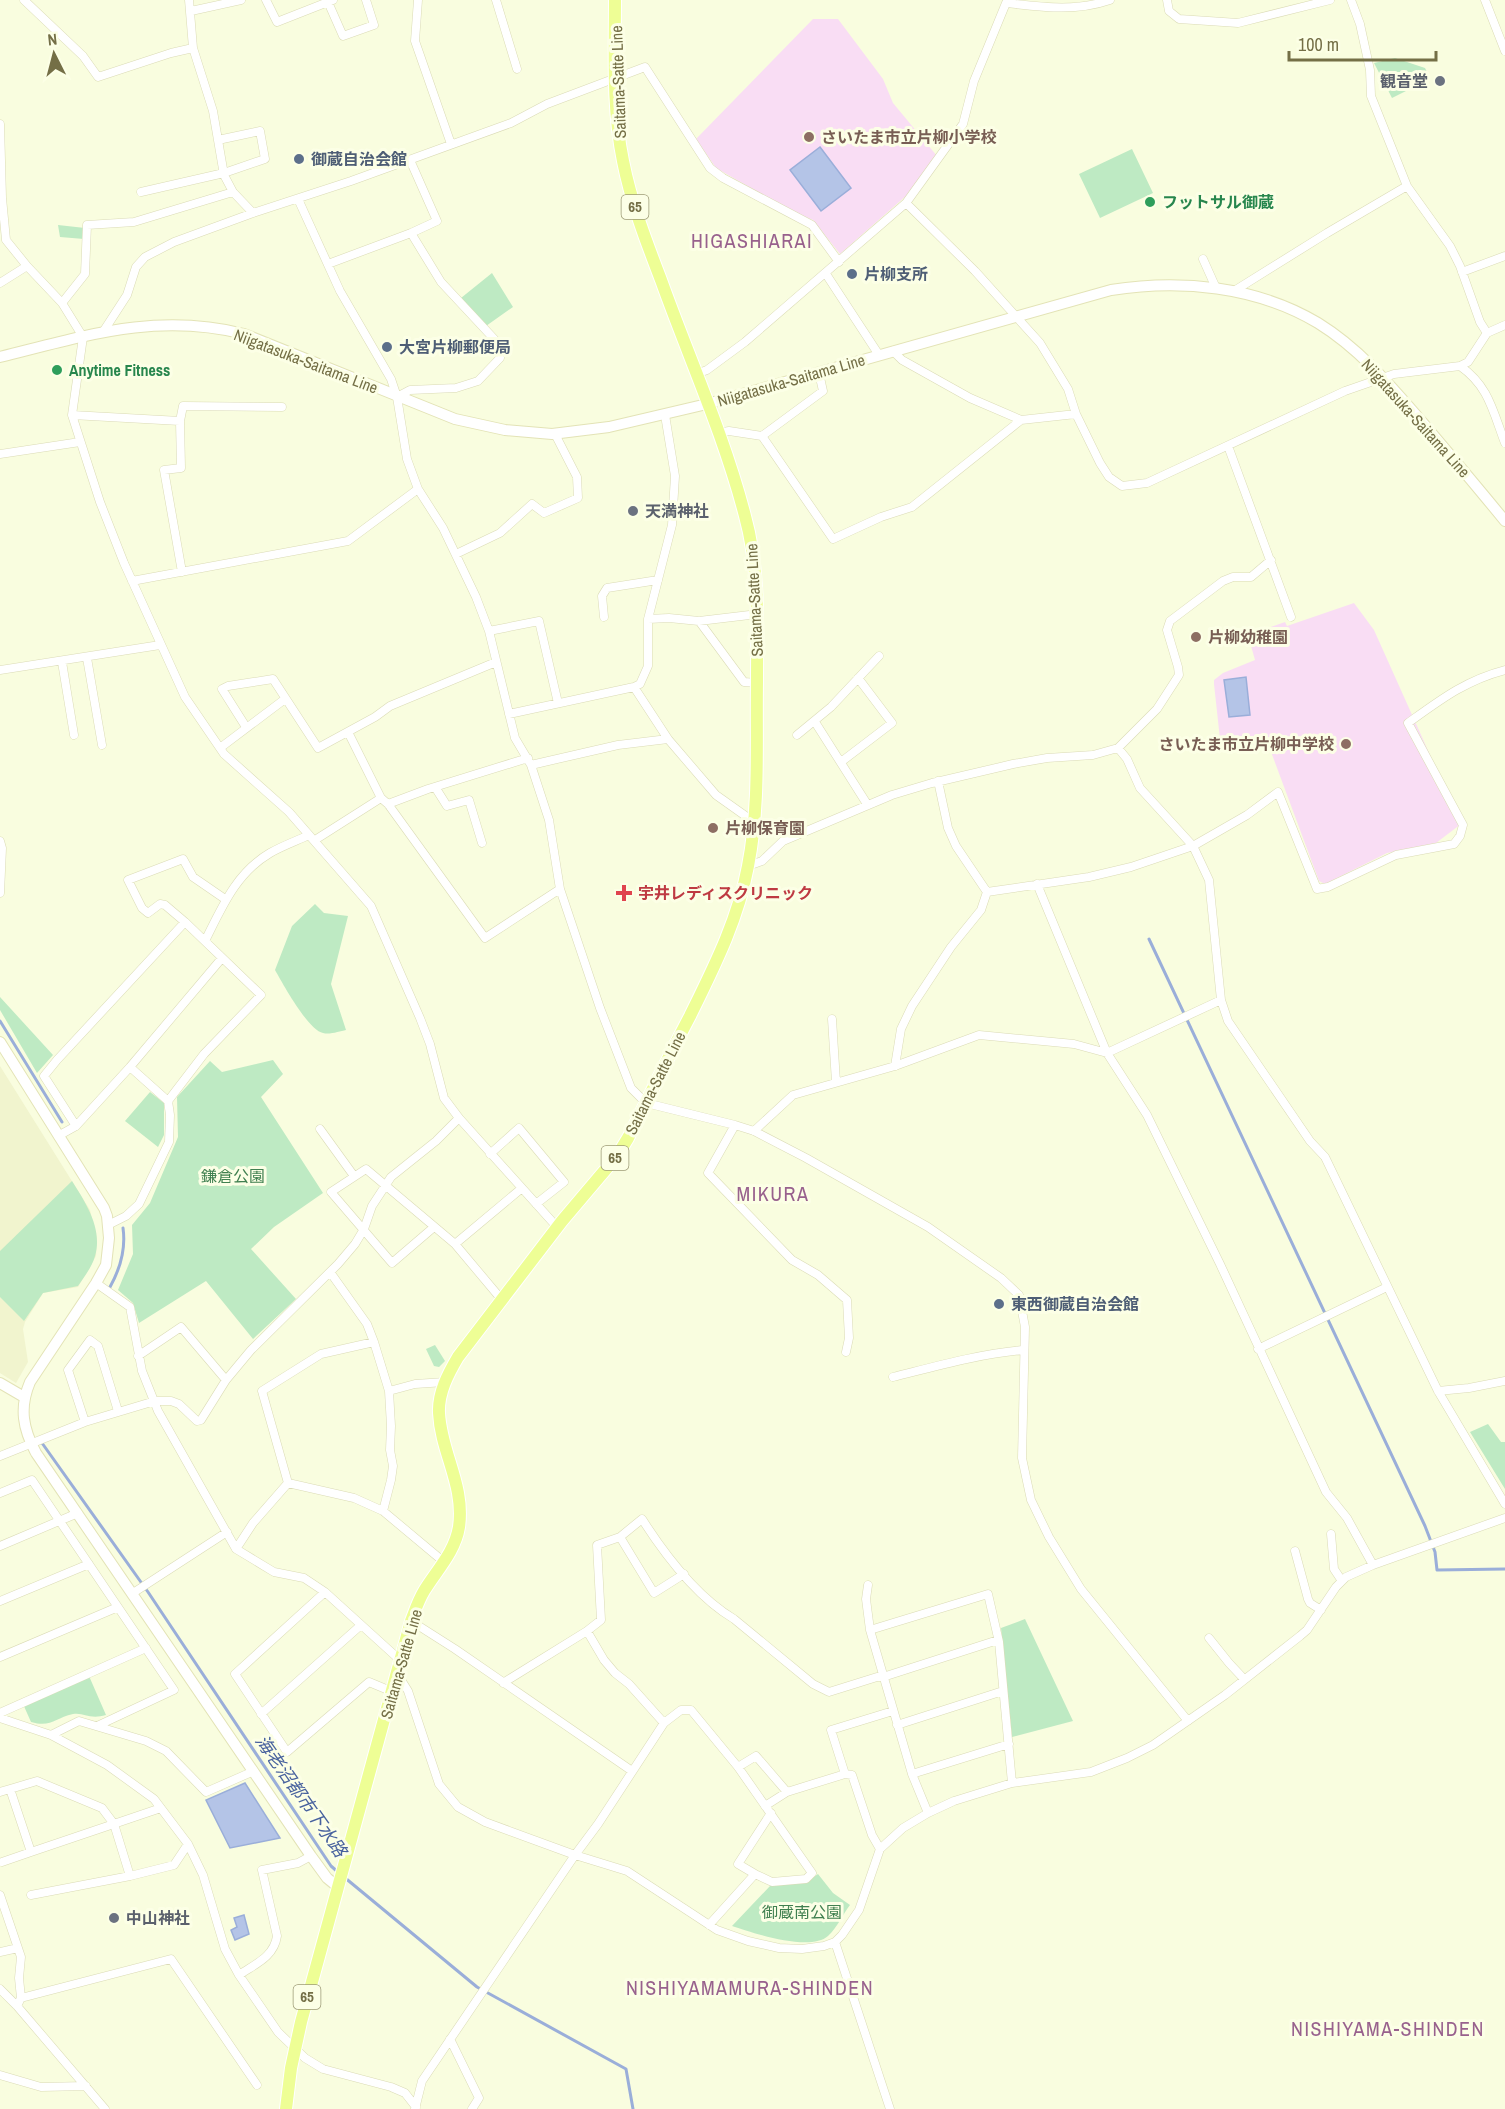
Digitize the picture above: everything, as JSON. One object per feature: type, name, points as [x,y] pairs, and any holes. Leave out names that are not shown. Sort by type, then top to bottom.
[{"type":"main road","name":"Saitama-Satte Line","points":[[286,2109],[294,2047],[411,1621],[423,1592],[444,1562],[459,1530],[458,1485],[439,1413],[446,1382],[458,1357],[557,1227],[617,1156],[646,1103],[726,939],[741,897],[748,866],[757,780],[758,614],[750,536],[718,433],[643,233],[631,193],[619,134],[615,78],[615,0]]},
{"type":"main road","name":"Niigatasuka-Saitama Line","points":[[0,357],[124,328],[194,325],[218,328],[244,334],[397,396],[479,426],[555,434],[609,427],[665,415],[1084,297],[1134,286],[1178,284],[1216,288],[1278,304],[1317,323],[1355,351],[1384,378],[1505,521]]},
{"type":"main road","points":[[0,1042],[104,1208],[108,1225],[109,1250],[105,1265],[96,1283],[37,1370],[24,1397],[24,1420],[31,1443],[135,1591],[311,1856],[327,1878],[341,1877]]},
{"type":"main road","points":[[0,1383],[24,1397]]},
{"type":"street","points":[[24,0],[83,56],[98,77],[193,48]]},
{"type":"street","points":[[189,0],[193,48],[213,111],[224,173],[233,192],[253,213]]},
{"type":"street","points":[[191,11],[241,0]]},
{"type":"street","points":[[266,0],[277,22],[330,1],[343,36],[374,25],[366,0]]},
{"type":"street","points":[[305,0],[309,10]]},
{"type":"street","points":[[418,0],[415,41],[451,144]]},
{"type":"street","points":[[496,0],[517,69]]},
{"type":"street","points":[[696,374],[707,370],[745,342],[906,203],[963,124],[974,81],[1007,2],[1057,9],[1098,4],[1110,0]]},
{"type":"street","points":[[1167,0],[1169,11],[1179,19],[1238,23],[1330,0]]},
{"type":"street","points":[[1351,0],[1360,24],[1370,70],[1371,96],[1407,186],[1450,246],[1480,322],[1487,333]]},
{"type":"street","points":[[1485,0],[1505,51]]},
{"type":"street","points":[[103,332],[128,295],[136,267],[145,257],[174,242],[512,123],[548,104],[645,68],[710,168],[723,178],[812,225],[839,261]]},
{"type":"street","points":[[0,124],[2,198],[6,240],[62,303],[83,337],[72,415],[100,502],[132,581],[184,697],[220,748],[289,813],[371,906],[430,1044],[444,1098],[490,1154],[557,1227]]},
{"type":"street","points":[[141,192],[224,173],[266,159],[260,131],[218,140]]},
{"type":"street","points":[[328,264],[437,221],[410,160]]},
{"type":"street","points":[[1234,291],[1407,186]]},
{"type":"street","points":[[62,303],[85,274],[87,225],[134,222],[233,192]]},
{"type":"street","points":[[298,199],[340,291],[392,379],[407,459],[418,489],[443,528],[477,597],[489,631],[515,738],[530,761],[549,819],[560,889],[625,1077],[631,1088],[646,1103],[754,1131],[910,1217],[1001,1278],[1019,1295],[1024,1316],[1022,1458],[1030,1500],[1049,1537],[1081,1589],[1188,1721]]},
{"type":"street","points":[[906,203],[975,271],[1040,343],[1068,389],[1076,414],[1100,463],[1109,477],[1122,486],[1147,483],[1346,391],[1394,374],[1460,366],[1468,362],[1487,333],[1505,325]]},
{"type":"street","points":[[397,396],[410,390],[456,388],[478,381],[500,358],[496,341],[441,282],[411,233]]},
{"type":"street","points":[[1462,272],[1505,256]]},
{"type":"street","points":[[1203,259],[1216,288]]},
{"type":"street","points":[[0,284],[27,266]]},
{"type":"street","points":[[826,274],[879,355]]},
{"type":"street","points":[[893,351],[902,360],[970,398],[1021,420],[1076,414]]},
{"type":"street","points":[[1460,366],[1473,375],[1485,390],[1505,442]]},
{"type":"street","points":[[718,433],[729,431],[762,436],[823,391],[819,373]]},
{"type":"street","points":[[182,572],[164,470],[181,468],[180,422],[183,406],[282,407]]},
{"type":"street","points":[[72,415],[180,422]]},
{"type":"street","points":[[509,714],[640,684],[648,666],[648,619],[672,525],[675,476],[665,415]]},
{"type":"street","points":[[762,436],[833,539],[881,517],[912,507],[1021,420]]},
{"type":"street","points":[[456,554],[500,533],[532,504],[544,513],[578,498],[577,477],[555,434]]},
{"type":"street","points":[[0,454],[80,442]]},
{"type":"street","points":[[1228,446],[1291,617]]},
{"type":"street","points":[[132,581],[348,541],[418,489]]},
{"type":"street","points":[[748,866],[762,861],[783,841],[867,804],[938,781],[1047,758],[1092,755],[1118,748],[1157,708],[1179,675],[1167,630],[1170,621],[1223,581],[1251,577],[1271,560]]},
{"type":"street","points":[[604,617],[602,596],[607,588],[658,580]]},
{"type":"street","points":[[648,619],[669,618],[699,621],[758,614]]},
{"type":"street","points":[[489,631],[539,621],[558,703]]},
{"type":"street","points":[[699,621],[744,682],[757,683]]},
{"type":"street","points":[[0,670],[160,645]]},
{"type":"street","points":[[797,735],[815,722],[879,657]]},
{"type":"street","points":[[87,658],[102,745]]},
{"type":"street","points":[[62,662],[74,735]]},
{"type":"street","points":[[246,727],[222,689],[273,679],[318,748],[375,717],[390,706],[496,662]]},
{"type":"street","points":[[987,892],[1089,877],[1131,867],[1193,846],[1247,815],[1278,792],[1317,889],[1328,887],[1396,855],[1454,844],[1460,836],[1463,825],[1408,723],[1450,692],[1473,680],[1505,670]]},
{"type":"street","points":[[841,762],[892,723],[858,678]]},
{"type":"street","points":[[634,687],[668,740],[716,795],[754,822]]},
{"type":"street","points":[[220,748],[285,699]]},
{"type":"street","points":[[815,722],[867,804]]},
{"type":"street","points":[[348,732],[381,798],[388,804],[485,938],[560,889]]},
{"type":"street","points":[[388,804],[435,787],[530,761],[618,745],[668,740]]},
{"type":"street","points":[[1118,748],[1127,759],[1140,788],[1193,846],[1209,880],[1221,1000],[1228,1021],[1310,1141],[1325,1157],[1438,1391],[1505,1504]]},
{"type":"street","points":[[938,781],[948,828],[956,846],[987,892]]},
{"type":"street","points":[[435,787],[447,806],[469,800],[482,843]]},
{"type":"street","points":[[205,941],[225,899],[243,874],[256,863],[272,852],[312,838],[381,798]]},
{"type":"street","points":[[0,841],[2,848],[0,893]]},
{"type":"street","points":[[168,1101],[204,1054],[261,995],[165,905],[160,904],[148,913],[142,908],[128,880],[183,859],[193,877],[225,899]]},
{"type":"street","points":[[1037,884],[1107,1053],[1147,1115],[1220,1264],[1326,1492],[1347,1518],[1373,1565]]},
{"type":"street","points":[[895,1066],[902,1029],[912,1006],[951,947],[981,910],[987,892]]},
{"type":"street","points":[[76,1126],[44,1076],[64,1051],[185,922]]},
{"type":"street","points":[[58,1136],[76,1126],[130,1068],[222,958]]},
{"type":"street","points":[[754,1131],[793,1095],[895,1066],[980,1035],[1074,1044],[1107,1053],[1221,1000]]},
{"type":"street","points":[[832,1019],[836,1082]]},
{"type":"street","points":[[108,1225],[126,1216],[139,1204],[169,1142],[171,1115],[168,1101],[130,1068]]},
{"type":"street","points":[[0,1456],[85,1422],[156,1401],[171,1401],[179,1404],[197,1421],[201,1420],[226,1380],[251,1350],[355,1244],[364,1229],[372,1206],[386,1184],[459,1118]]},
{"type":"street","points":[[735,1125],[708,1173],[792,1260],[818,1275],[847,1300],[849,1338],[846,1352]]},
{"type":"street","points":[[490,1154],[519,1128],[564,1182],[536,1204]]},
{"type":"street","points":[[320,1129],[354,1176]]},
{"type":"street","points":[[434,1227],[392,1263],[331,1192],[366,1169],[455,1244],[502,1300]]},
{"type":"street","points":[[455,1244],[522,1188]]},
{"type":"street","points":[[330,1272],[367,1324],[389,1392],[390,1450],[393,1467],[383,1511]]},
{"type":"street","points":[[96,1283],[130,1307],[142,1371],[159,1411],[236,1549],[274,1572],[304,1578],[325,1592],[401,1661]]},
{"type":"street","points":[[1258,1349],[1387,1287]]},
{"type":"street","points":[[138,1356],[181,1327],[226,1380]]},
{"type":"street","points":[[85,1422],[69,1370],[90,1340],[98,1346],[118,1411]]},
{"type":"street","points":[[288,1483],[262,1391],[321,1354],[374,1342]]},
{"type":"street","points":[[893,1377],[963,1358],[1024,1350]]},
{"type":"street","points":[[1438,1391],[1505,1381]]},
{"type":"street","points":[[389,1392],[415,1384],[446,1382]]},
{"type":"street","points":[[0,1493],[32,1480],[174,1690],[97,1726]]},
{"type":"street","points":[[288,1483],[354,1498],[383,1511],[444,1562]]},
{"type":"street","points":[[236,1549],[253,1523],[288,1483]]},
{"type":"street","points":[[0,1546],[78,1513]]},
{"type":"street","points":[[398,1675],[408,1691],[439,1784],[458,1807],[485,1822],[575,1855],[627,1871],[717,1930],[748,1941],[779,1948],[802,1949],[824,1946],[835,1942],[850,1925],[859,1910],[880,1849],[903,1828],[954,1801],[1012,1783],[1081,1774],[1113,1764],[1153,1744],[1188,1721],[1307,1630],[1342,1581],[1373,1565],[1505,1518]]},
{"type":"street","points":[[503,1683],[601,1620],[597,1545],[620,1537],[642,1519],[661,1548],[694,1586],[813,1684],[829,1692],[998,1640]]},
{"type":"street","points":[[135,1591],[227,1532]]},
{"type":"street","points":[[1331,1534],[1334,1569],[1342,1581]]},
{"type":"street","points":[[620,1537],[654,1593],[684,1574]]},
{"type":"street","points":[[1295,1551],[1308,1599],[1321,1610]]},
{"type":"street","points":[[0,1601],[89,1564]]},
{"type":"street","points":[[868,1586],[866,1599],[870,1630],[912,1774],[928,1813]]},
{"type":"street","points":[[325,1592],[235,1674],[287,1752],[369,1682],[393,1692]]},
{"type":"street","points":[[870,1630],[988,1593],[998,1640],[1012,1783]]},
{"type":"street","points":[[0,1657],[118,1607]]},
{"type":"street","points":[[411,1621],[455,1648],[632,1771]]},
{"type":"street","points":[[261,1713],[361,1625]]},
{"type":"street","points":[[587,1631],[604,1660],[664,1723]]},
{"type":"street","points":[[1209,1638],[1244,1679]]},
{"type":"street","points":[[0,1713],[146,1648]]},
{"type":"street","points":[[897,1725],[1003,1691]]},
{"type":"street","points":[[415,2108],[422,2081],[598,1824],[664,1723],[681,1710],[691,1710],[738,1767],[771,1813],[812,1873],[806,1879],[772,1882],[738,1864],[771,1813]]},
{"type":"street","points":[[845,1774],[831,1730],[893,1711]]},
{"type":"street","points":[[0,1719],[51,1735],[107,1765],[154,1799],[188,1844],[203,1875],[225,1949],[238,1975],[278,2032],[305,2058],[323,2069],[391,2086],[405,2093],[415,2108]]},
{"type":"street","points":[[51,1735],[80,1721],[146,1741],[166,1751],[206,1792],[254,1771]]},
{"type":"street","points":[[912,1774],[1009,1744]]},
{"type":"street","points":[[738,1767],[756,1756],[787,1792]]},
{"type":"street","points":[[765,1806],[787,1792],[845,1774],[852,1775],[872,1835],[880,1849]]},
{"type":"street","points":[[0,1792],[37,1781],[102,1808],[114,1824],[130,1876]]},
{"type":"street","points":[[10,1789],[32,1852]]},
{"type":"street","points":[[2,1862],[161,1808]]},
{"type":"street","points":[[31,1895],[174,1865],[188,1844]]},
{"type":"street","points":[[238,1975],[270,1954],[276,1944],[277,1936],[262,1870],[298,1863],[311,1856]]},
{"type":"street","points":[[709,1925],[755,1874]]},
{"type":"street","points":[[0,1895],[21,1957],[19,2002]]},
{"type":"street","points":[[835,1942],[890,2109]]},
{"type":"street","points":[[0,1952],[18,1948]]},
{"type":"street","points":[[19,2002],[171,1959],[257,2085]]},
{"type":"street","points":[[0,1989],[19,2002],[105,2109]]},
{"type":"street","points":[[450,2039],[478,2098],[472,2109]]},
{"type":"street","points":[[0,2075],[41,2087],[86,2086]]},
{"type":"shaded area","name":"さいたま市立片柳小学校","points":[[813,19],[838,19],[883,79],[893,103],[937,156],[907,195],[840,254],[813,220],[791,211],[716,168],[696,139]]},
{"type":"shaded area","name":"さいたま市立片柳中学校","points":[[1354,603],[1374,630],[1461,824],[1436,843],[1387,853],[1325,884],[1319,881],[1267,741],[1245,747],[1245,740],[1237,741],[1236,737],[1220,739],[1214,680],[1223,673],[1255,660],[1248,635],[1285,622],[1287,626]]},
{"type":"shaded area","points":[[0,1066],[90,1210],[97,1238],[96,1256],[78,1287],[43,1293],[25,1322],[23,1329],[28,1362],[16,1383],[0,1373]]},
{"type":"green space","points":[[1395,58],[1425,68],[1428,74],[1406,91],[1392,98],[1374,63]]},
{"type":"green space","points":[[1132,149],[1153,193],[1100,218],[1079,174]]},
{"type":"green space","points":[[58,225],[85,228],[84,239],[60,237]]},
{"type":"green space","points":[[492,273],[513,307],[486,326],[461,298]]},
{"type":"green space","points":[[315,904],[324,913],[348,916],[331,984],[346,1030],[332,1033],[323,1033],[310,1024],[296,1006],[275,970],[292,926]]},
{"type":"green space","points":[[0,997],[53,1055],[37,1073],[0,1010]]},
{"type":"green space","name":"鎌倉公園","points":[[273,1060],[283,1074],[261,1097],[323,1193],[274,1227],[251,1249],[296,1299],[253,1339],[206,1281],[139,1323],[133,1303],[118,1290],[133,1254],[132,1225],[150,1203],[178,1137],[177,1097],[210,1061],[222,1072]]},
{"type":"green space","points":[[150,1092],[164,1103],[164,1135],[158,1147],[125,1121]]},
{"type":"green space","points":[[72,1181],[88,1207],[95,1226],[97,1246],[94,1260],[78,1286],[43,1293],[24,1321],[0,1297],[0,1251]]},
{"type":"green space","points":[[435,1345],[445,1361],[439,1367],[434,1366],[426,1349]]},
{"type":"green space","points":[[1488,1424],[1501,1442],[1505,1442],[1505,1489],[1470,1432]]},
{"type":"green space","points":[[1025,1619],[1073,1721],[1012,1737],[1001,1628]]},
{"type":"green space","points":[[89,1676],[106,1715],[95,1717],[73,1714],[43,1724],[31,1722],[23,1704]]},
{"type":"green space","name":"御蔵南公園","points":[[818,1874],[833,1893],[850,1905],[828,1936],[820,1940],[795,1942],[732,1926],[770,1886],[808,1881]]},
{"type":"water","points":[[820,147],[851,188],[821,211],[790,170]]},
{"type":"water","points":[[1246,677],[1250,715],[1229,717],[1224,680]]},
{"type":"water","points":[[245,1783],[280,1838],[230,1848],[206,1800]]},
{"type":"water","points":[[244,1915],[249,1934],[235,1940],[231,1930],[237,1927],[234,1918]]},
{"type":"waterway","points":[[1149,939],[1425,1526],[1435,1552],[1437,1570],[1505,1569]]},
{"type":"waterway","name":"海老沼都市下水路","points":[[0,1021],[62,1122]]},
{"type":"waterway","name":"海老沼都市下水路","points":[[110,1287],[121,1259],[124,1244],[123,1228]]},
{"type":"waterway","name":"海老沼都市下水路","points":[[42,1443],[148,1592],[331,1866],[339,1873]]},
{"type":"waterway","name":"海老沼都市下水路","points":[[344,1877],[477,1987],[626,2069],[633,2109]]},
{"type":"place","name":"観音堂","points":[[1440,81]]},
{"type":"place","name":"さいたま市立片柳小学校","points":[[809,137]]},
{"type":"place","name":"御蔵自治会館","points":[[299,159]]},
{"type":"place","name":"フットサル御蔵","points":[[1150,202]]},
{"type":"place","name":"片柳支所","points":[[852,274]]},
{"type":"place","name":"大宮片柳郵便局","points":[[387,347]]},
{"type":"place","name":"Anytime Fitness","points":[[57,370]]},
{"type":"place","name":"天満神社","points":[[633,511]]},
{"type":"place","name":"片柳幼稚園","points":[[1196,637]]},
{"type":"place","name":"さいたま市立片柳中学校","points":[[1346,744]]},
{"type":"place","name":"片柳保育園","points":[[713,828]]},
{"type":"place","name":"宇井レディスクリニック","points":[[624,893]]},
{"type":"place","name":"東西御蔵自治会館","points":[[999,1304]]},
{"type":"place","name":"中山神社","points":[[114,1918]]},
{"type":"district","name":"HIGASHIARAI","points":[[752,241]]},
{"type":"district","name":"MIKURA","points":[[773,1194]]},
{"type":"district","name":"NISHIYAMAMURA-SHINDEN","points":[[750,1988]]},
{"type":"district","name":"NISHIYAMA-SHINDEN","points":[[1388,2029]]}]
